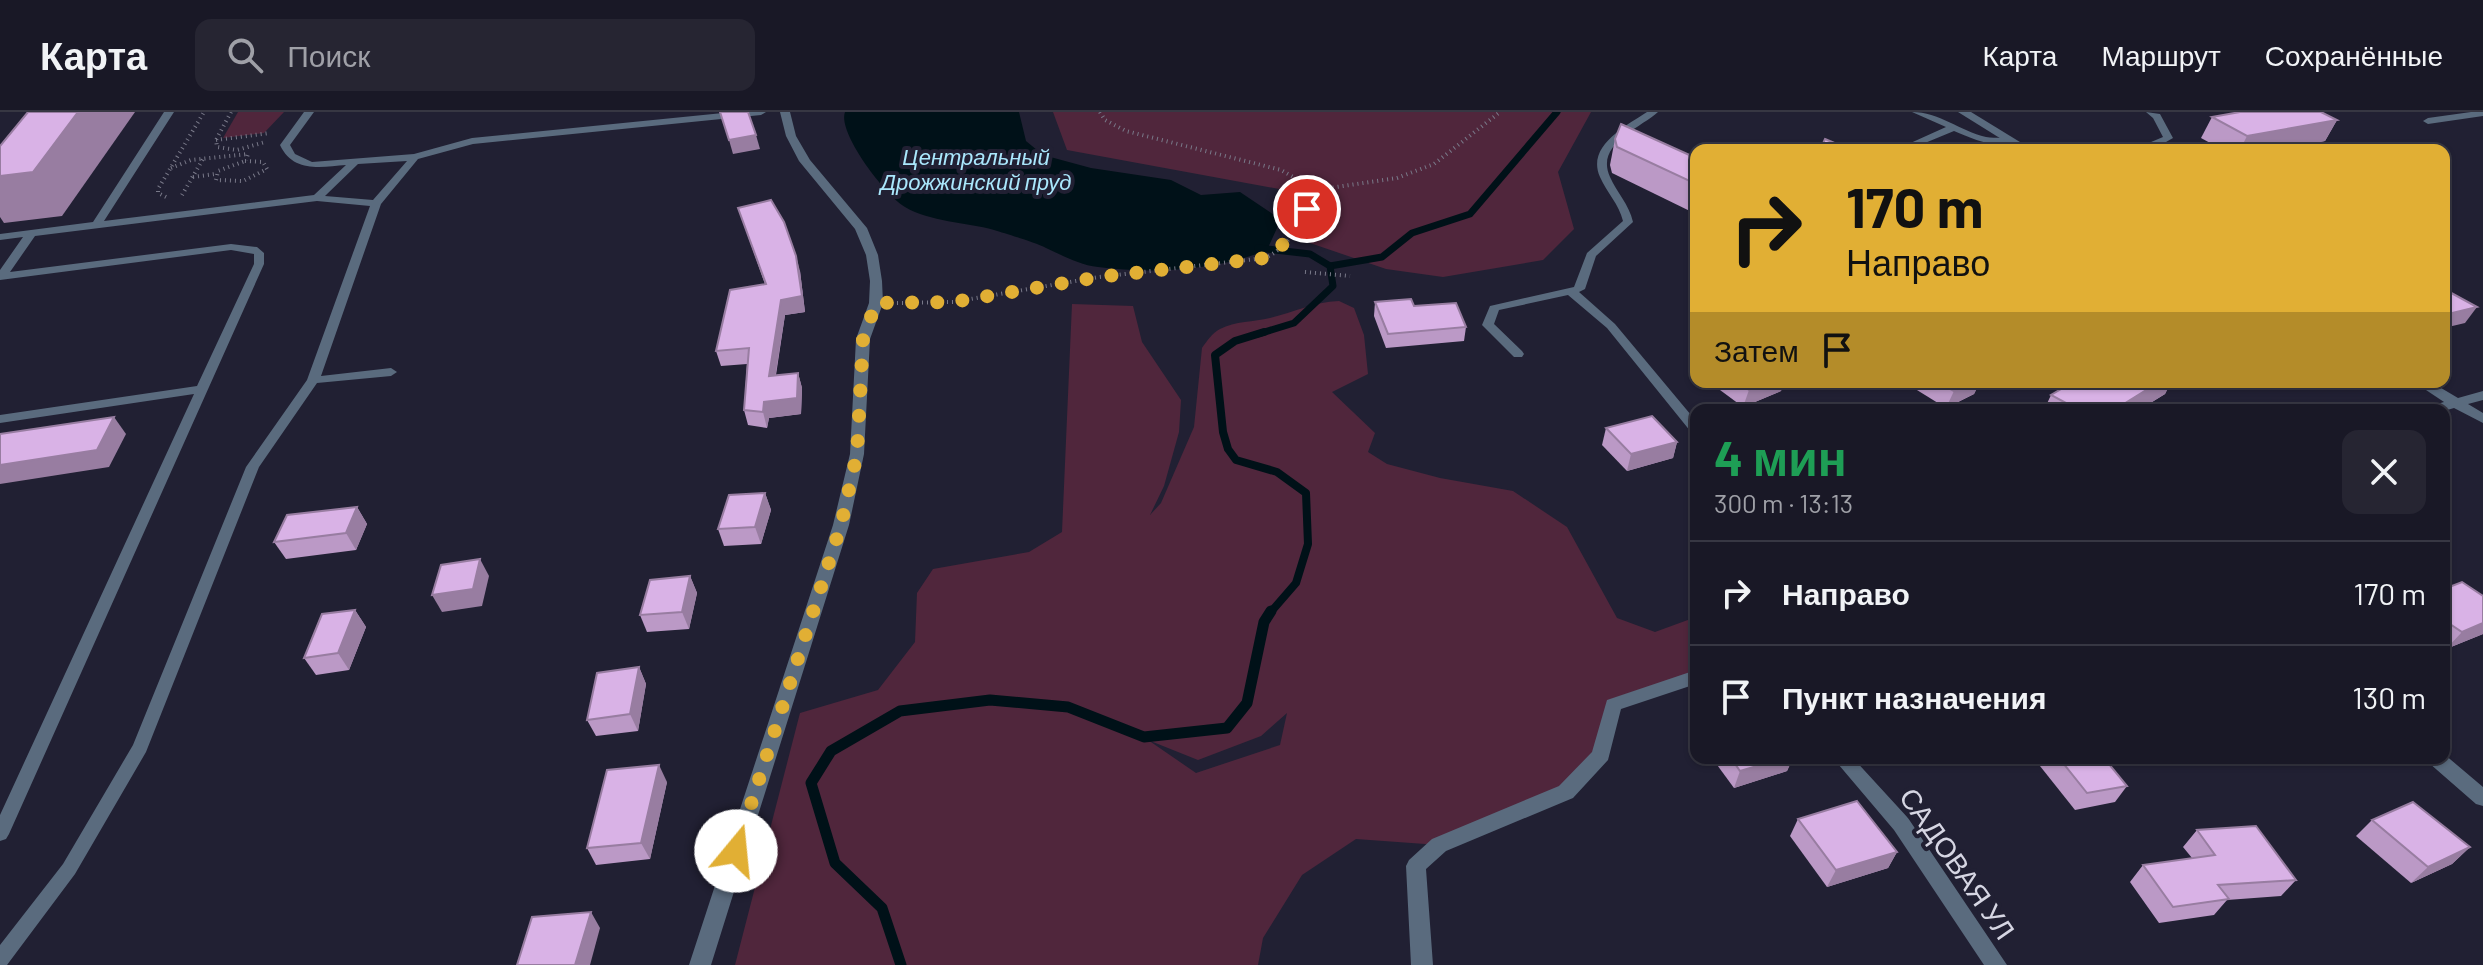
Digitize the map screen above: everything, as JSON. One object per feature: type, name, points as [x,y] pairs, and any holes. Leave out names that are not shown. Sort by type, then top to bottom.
[{"type":"street","points":[[700,965],[841,525],[857,454],[863,339],[876,303],[872,255],[861,228],[805,161],[791,136],[785,112]]},
{"type":"street","points":[[1963,112],[2017,144]]},
{"type":"street","points":[[2431,388],[2483,419]]},
{"type":"street","points":[[2448,404],[2483,395]]},
{"type":"street","points":[[1422,965],[1416,866],[1439,845],[1566,792],[1601,755],[1613,705],[1690,679]]},
{"type":"street","name":"САДОВАЯ УЛ","points":[[1847,764],[1901,824],[1996,965]]},
{"type":"street","points":[[2443,764],[2483,798]]},
{"type":"lane","points":[[96,226],[169,112]]},
{"type":"lane","points":[[309,112],[285,145],[288,153],[311,165],[415,157],[472,141],[761,112]]},
{"type":"lane","points":[[1518,354],[1488,325],[1494,308],[1579,289],[1591,255],[1628,222],[1626,212],[1603,174],[1601,156],[1608,144],[1653,112]]},
{"type":"lane","points":[[1917,112],[1985,140],[2012,141]]},
{"type":"lane","points":[[2151,112],[2157,116],[2168,138],[2157,144]]},
{"type":"lane","points":[[2428,121],[2483,113]]},
{"type":"lane","points":[[1914,144],[1953,128]]},
{"type":"lane","points":[[0,960],[69,869],[140,747],[253,467],[313,380],[376,203],[415,157]]},
{"type":"lane","points":[[317,198],[353,164]]},
{"type":"lane","points":[[0,237],[317,198],[376,203]]},
{"type":"lane","points":[[0,277],[31,234]]},
{"type":"lane","points":[[0,277],[231,247],[253,249],[259,253],[259,264],[0,834]]},
{"type":"lane","points":[[1570,291],[1611,326],[1690,422]]},
{"type":"lane","points":[[313,380],[391,372]]},
{"type":"lane","points":[[0,419],[202,389]]},
{"type":"path","points":[[195,195],[170,198],[158,193],[204,112]]},
{"type":"path","points":[[216,140],[272,133],[261,144],[221,150],[216,140],[231,112]]},
{"type":"path","points":[[1100,112],[1105,120],[1126,131],[1281,170],[1316,190],[1397,178],[1434,164],[1500,112]]},
{"type":"path","points":[[170,169],[203,158],[247,154],[245,161]]},
{"type":"path","points":[[181,196],[203,158]]},
{"type":"path","points":[[192,177],[215,174],[245,161],[263,162],[267,169],[255,178],[232,185],[216,180],[215,174]]},
{"type":"path","points":[[876,303],[953,302],[1099,277],[1265,258],[1274,254],[1299,227],[1316,190]]},
{"type":"path","points":[[1305,272],[1350,276]]},
{"type":"shaded area","points":[[238,112],[284,112],[264,133],[223,138]]},
{"type":"shaded area","points":[[1053,112],[1591,112],[1558,172],[1574,229],[1543,260],[1443,277],[1386,269],[1310,243],[1279,189],[1067,150]]},
{"type":"shaded area","points":[[1339,301],[1354,308],[1364,335],[1368,374],[1332,392],[1375,433],[1368,452],[1387,464],[1440,478],[1513,491],[1567,527],[1617,618],[1655,632],[1690,619],[1690,679],[1613,705],[1601,755],[1566,792],[1439,845],[1356,839],[1302,875],[1263,938],[1258,965],[735,965],[800,713],[878,690],[915,642],[917,593],[933,569],[1029,552],[1062,532],[1072,304],[1133,306],[1142,342],[1181,400],[1179,432],[1164,486],[1150,515],[1161,503],[1194,427],[1202,348],[1210,337],[1232,324],[1270,318],[1312,305]],"holes":[[[1287,713],[1280,745],[1196,773],[1148,740],[1198,760],[1261,736]]]},
{"type":"water","name":"Центральный Дрожжинский пруд","points":[[845,112],[1019,112],[1026,141],[1043,155],[1091,168],[1171,180],[1201,195],[1240,192],[1277,217],[1277,228],[1267,250],[1227,262],[1162,270],[1084,264],[1013,236],[926,216],[905,207],[886,190],[855,148],[848,134]]},
{"type":"building","points":[[28,112],[78,112],[33,172],[0,176],[0,146]]},
{"type":"building","points":[[720,112],[748,112],[756,135],[729,140]]},
{"type":"building","points":[[2240,112],[2321,112],[2337,120],[2247,136],[2212,117]]},
{"type":"building","points":[[1621,124],[1690,155],[1690,181],[1617,147],[1615,139]]},
{"type":"building","points":[[771,200],[784,222],[796,256],[802,296],[781,300],[769,376],[798,373],[797,398],[764,402],[763,412],[744,410],[749,348],[716,351],[730,290],[766,284],[738,208]]},
{"type":"building","points":[[2450,292],[2477,307],[2450,314]]},
{"type":"building","points":[[1411,299],[1414,306],[1456,303],[1466,327],[1388,334],[1375,302]]},
{"type":"building","points":[[2063,388],[2149,388],[2124,404],[2068,404],[2051,395]]},
{"type":"building","points":[[1652,416],[1677,442],[1631,454],[1606,428]]},
{"type":"building","points":[[114,417],[97,450],[0,465],[0,434]]},
{"type":"building","points":[[765,493],[755,527],[718,529],[729,495]]},
{"type":"building","points":[[357,507],[346,533],[274,542],[287,515]]},
{"type":"building","points":[[480,559],[473,589],[432,595],[441,565]]},
{"type":"building","points":[[690,576],[682,612],[640,615],[650,580]]},
{"type":"building","points":[[2462,582],[2483,596],[2483,623],[2462,632],[2450,624],[2450,587]]},
{"type":"building","points":[[355,610],[338,653],[304,658],[322,614]]},
{"type":"building","points":[[639,667],[630,714],[587,720],[597,673]]},
{"type":"building","points":[[1735,764],[1764,764],[1740,771]]},
{"type":"building","points":[[2064,764],[2109,764],[2127,786],[2087,793]]},
{"type":"building","points":[[659,765],[641,843],[587,848],[607,770]]},
{"type":"building","points":[[1857,801],[1897,852],[1836,870],[1798,819]]},
{"type":"building","points":[[2413,802],[2470,847],[2428,867],[2372,820]]},
{"type":"building","points":[[2256,826],[2296,880],[2218,885],[2229,899],[2173,907],[2143,865],[2215,855],[2197,830]]},
{"type":"building","points":[[591,912],[575,965],[517,965],[532,917]]},
{"type":"waterway","points":[[1330,266],[1382,257],[1412,233],[1470,214],[1557,112]]},
{"type":"waterway","points":[[1258,248],[1310,254],[1330,266]]},
{"type":"waterway","points":[[1258,334],[1294,323],[1333,286],[1330,266]]},
{"type":"waterway","points":[[1264,332],[1235,341],[1215,355],[1223,432],[1228,449],[1236,460],[1277,472],[1306,493],[1308,544],[1296,583],[1270,613]]},
{"type":"waterway","points":[[901,965],[882,908],[835,863],[811,783],[831,751],[900,711],[990,700],[1068,707],[1144,737],[1227,728],[1247,703],[1264,622],[1271,611]]},
{"type":"route","points":[[736,851],[841,525],[857,454],[863,339],[876,303],[953,302],[1099,277],[1265,258],[1274,254],[1280,244],[1289,239],[1299,227],[1307,209]]}]
